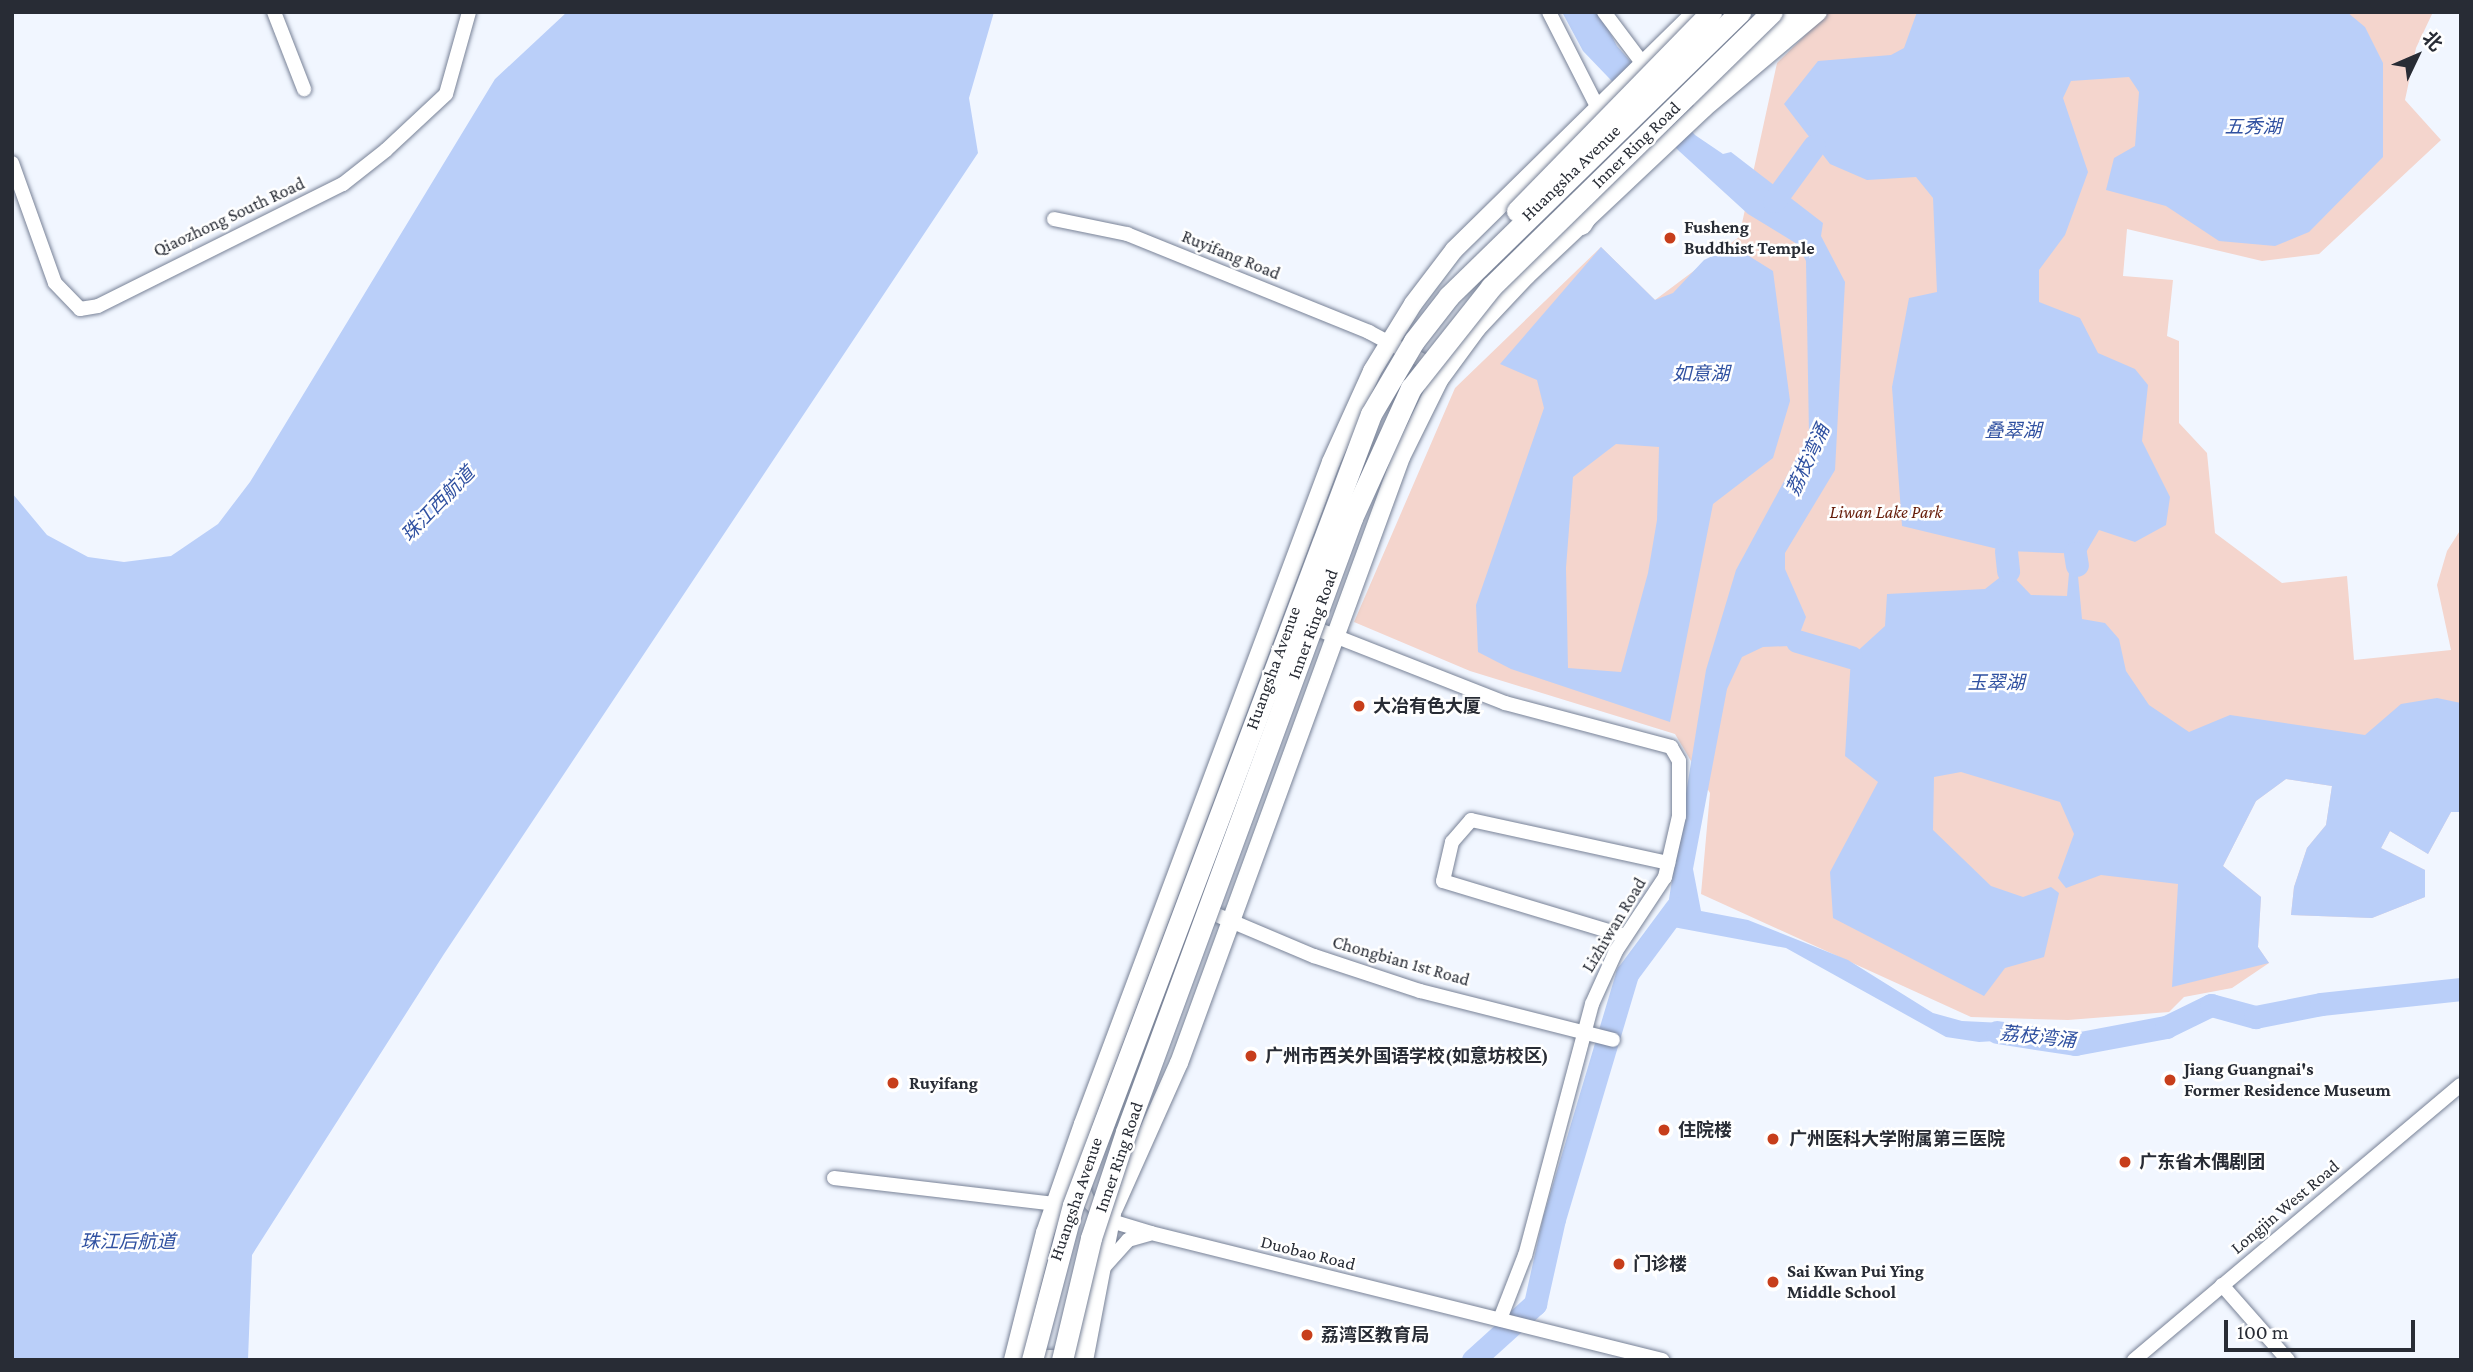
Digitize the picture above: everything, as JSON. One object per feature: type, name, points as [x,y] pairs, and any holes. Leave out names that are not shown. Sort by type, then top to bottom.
[{"type":"highway","points":[[1449,296],[1545,178],[1711,12]]},
{"type":"highway","name":"Inner Ring Road","points":[[1032,1360],[1073,1205],[1139,1036],[1371,414],[1414,341],[1449,296],[1738,12]]},
{"type":"highway","name":"Huangsha Avenue","points":[[1080,1180],[1176,905],[1271,650],[1397,346],[1469,272],[1738,12]]},
{"type":"highway","name":"Inner Ring Road","points":[[1063,1360],[1079,1283],[1126,1132],[1385,439],[1411,388],[1462,319],[1657,134],[1774,12]]},
{"type":"highway","name":"Huangsha Avenue","points":[[1082,1360],[1108,1220],[1131,1133],[1222,918],[1274,744],[1326,633],[1383,449],[1429,364],[1480,300],[1620,163],[1687,111],[1774,12]]},
{"type":"highway","points":[[1657,134],[1801,12]]},
{"type":"highway","points":[[1581,224],[1620,163]]},
{"type":"highway","points":[[1046,1360],[1139,1036]]},
{"type":"highway","points":[[1032,1360],[1063,1360]]},
{"type":"main road","points":[[1397,346],[1454,250],[1696,12]]},
{"type":"main road","points":[[1687,111],[1818,12]]},
{"type":"main road","points":[[1222,918],[1295,752],[1326,633],[1401,457],[1439,380],[1496,307],[1581,224],[1657,134]]},
{"type":"main road","points":[[1274,744],[1295,752]]},
{"type":"main road","points":[[1013,1360],[1054,1204],[1176,905]]},
{"type":"main road","name":"Huangsha Avenue","points":[[1032,1360],[1080,1180]]},
{"type":"street","points":[[274,12],[304,89]]},
{"type":"street","name":"Qiaozhong South Road","points":[[12,163],[55,284],[80,309],[98,306],[343,184],[386,150],[446,94],[469,12]]},
{"type":"street","points":[[1549,12],[1600,106]]},
{"type":"street","points":[[1604,12],[1642,65]]},
{"type":"street","name":"Ruyifang Road","points":[[1054,219],[1127,234],[1397,346],[1429,364]]},
{"type":"street","name":"Lizhiwan Road","points":[[1326,633],[1505,703],[1671,747],[1679,761],[1680,796],[1668,863],[1659,888],[1625,936],[1600,983],[1584,1031],[1525,1255],[1500,1319]]},
{"type":"street","points":[[1625,936],[1443,881],[1452,842],[1471,820],[1668,863]]},
{"type":"street","name":"Chongbian 1st Road","points":[[1222,918],[1420,990],[1613,1040]]},
{"type":"street","name":"Longjin West Road","points":[[2134,1360],[2461,1085]]},
{"type":"street","points":[[834,1178],[1054,1204]]},
{"type":"street","points":[[1080,1180],[1088,1201],[1108,1220]]},
{"type":"street","name":"Duobao Road","points":[[1108,1220],[1151,1233],[1540,1327],[1662,1360]]},
{"type":"street","points":[[1099,1277],[1114,1251],[1151,1233]]},
{"type":"street","points":[[2222,1285],[2288,1360]]},
{"type":"green space","name":"Liwan Lake Park","points":[[1829,12],[2433,12],[2416,48],[2405,100],[2441,140],[2319,254],[2262,261],[2127,229],[2123,276],[2173,280],[2167,336],[2179,341],[2179,423],[2207,453],[2215,533],[2282,583],[2347,576],[2354,660],[2451,650],[2437,585],[2447,551],[2461,529],[2461,812],[2451,812],[2428,854],[2390,831],[2381,848],[2425,870],[2425,897],[2372,918],[2291,915],[2294,887],[2307,848],[2326,825],[2332,786],[2286,779],[2256,801],[2223,866],[2261,897],[2258,947],[2269,963],[2232,988],[2184,997],[2169,1012],[2068,1020],[1971,1017],[1701,894],[1710,793],[1675,734],[1470,671],[1354,622],[1455,388],[1601,247],[1655,300],[1739,237],[1777,63]]},
{"type":"water","points":[[567,12],[994,12],[969,98],[978,153],[444,954],[252,1255],[248,1360],[12,1360],[12,493],[47,535],[88,557],[124,562],[171,556],[218,524],[250,482],[495,79]]},
{"type":"water","points":[[1562,12],[1599,12],[1617,46],[1695,135],[1723,154],[1731,152],[1823,223],[1821,236],[1845,282],[1835,470],[1785,553],[1785,569],[1806,617],[1797,641],[1789,646],[1763,647],[1742,657],[1727,689],[1693,869],[1701,911],[1748,920],[1848,960],[1933,1013],[1962,1021],[2024,1024],[2028,1039],[1979,1042],[1946,1037],[1786,948],[1673,927],[1661,911],[1668,905],[1706,670],[1736,570],[1809,435],[1806,261],[1797,244],[1748,214],[1679,151],[1583,51]]},
{"type":"water","name":"五秀湖","points":[[1917,12],[2347,12],[2365,27],[2383,63],[2383,157],[2309,232],[2275,246],[2219,241],[2166,206],[2106,190],[2114,158],[2135,146],[2139,92],[2129,77],[2071,81],[2063,98],[2088,172],[2065,235],[2039,270],[2039,302],[2080,318],[2098,353],[2135,369],[2148,385],[2142,441],[2170,497],[2166,525],[2135,542],[2099,530],[2085,554],[2006,551],[1902,526],[1892,387],[1909,298],[1937,292],[1933,198],[1916,177],[1867,180],[1830,164],[1784,104],[1818,61],[1891,55],[1904,48]]},
{"type":"water","name":"如意湖","points":[[1733,246],[1773,271],[1790,401],[1773,458],[1713,504],[1670,722],[1511,669],[1478,652],[1476,605],[1544,408],[1537,380],[1500,364],[1601,247],[1655,300],[1673,293],[1704,260]],"holes":[[[1616,444],[1659,447],[1657,520],[1648,573],[1621,672],[1568,668],[1566,568],[1573,477]]]},
{"type":"water","name":"玉翠湖","points":[[2077,565],[2082,619],[2105,623],[2119,639],[2126,671],[2149,705],[2189,732],[2230,715],[2365,735],[2401,704],[2437,698],[2461,703],[2461,812],[2451,812],[2428,854],[2390,831],[2381,848],[2425,870],[2425,897],[2372,918],[2291,915],[2294,887],[2307,848],[2326,825],[2332,786],[2286,779],[2256,801],[2223,866],[2261,897],[2258,947],[2269,963],[2172,987],[2178,884],[2101,875],[2066,888],[2058,878],[2074,834],[2060,802],[1961,772],[1934,777],[1933,830],[1991,886],[2023,897],[2051,887],[2059,893],[2044,957],[2005,968],[1984,996],[1833,918],[1830,872],[1878,782],[1845,756],[1851,657],[1885,626],[1887,594],[1985,589],[2008,571],[2031,595],[2067,596],[2069,573]]},
{"type":"waterway","points":[[1774,201],[1814,146]]},
{"type":"waterway","points":[[2006,551],[2008,571]]},
{"type":"waterway","points":[[2075,553],[2077,565]]},
{"type":"waterway","points":[[1797,641],[1851,657]]},
{"type":"waterway","name":"荔枝湾涌","points":[[1473,1360],[1535,1304],[1554,1219],[1627,974],[1676,908]]},
{"type":"waterway","name":"荔枝湾涌","points":[[1997,1032],[2075,1044],[2166,1027],[2211,1005],[2255,1017],[2321,1004],[2461,989]]},
{"type":"place","name":"Fusheng Buddhist Temple","points":[[1670,238]]},
{"type":"place","name":"大冶有色大厦","points":[[1359,706]]},
{"type":"place","name":"广州市西关外国语学校(如意坊校区)","points":[[1251,1056]]},
{"type":"place","name":"Jiang Guangnai's Former Residence Museum","points":[[2170,1080]]},
{"type":"place","name":"Ruyifang","points":[[893,1083]]},
{"type":"place","name":"住院楼","points":[[1664,1130]]},
{"type":"place","name":"广州医科大学附属第三医院","points":[[1773,1139]]},
{"type":"place","name":"广东省木偶剧团","points":[[2125,1162]]},
{"type":"place","name":"门诊楼","points":[[1619,1264]]},
{"type":"place","name":"Sai Kwan Pui Ying Middle School","points":[[1773,1282]]},
{"type":"place","name":"荔湾区教育局","points":[[1307,1335]]},
{"type":"water label","name":"叠翠湖","points":[[2013,431]]},
{"type":"water label","name":"珠江西航道","points":[[438,504]]},
{"type":"water label","name":"珠江后航道","points":[[128,1242]]}]
